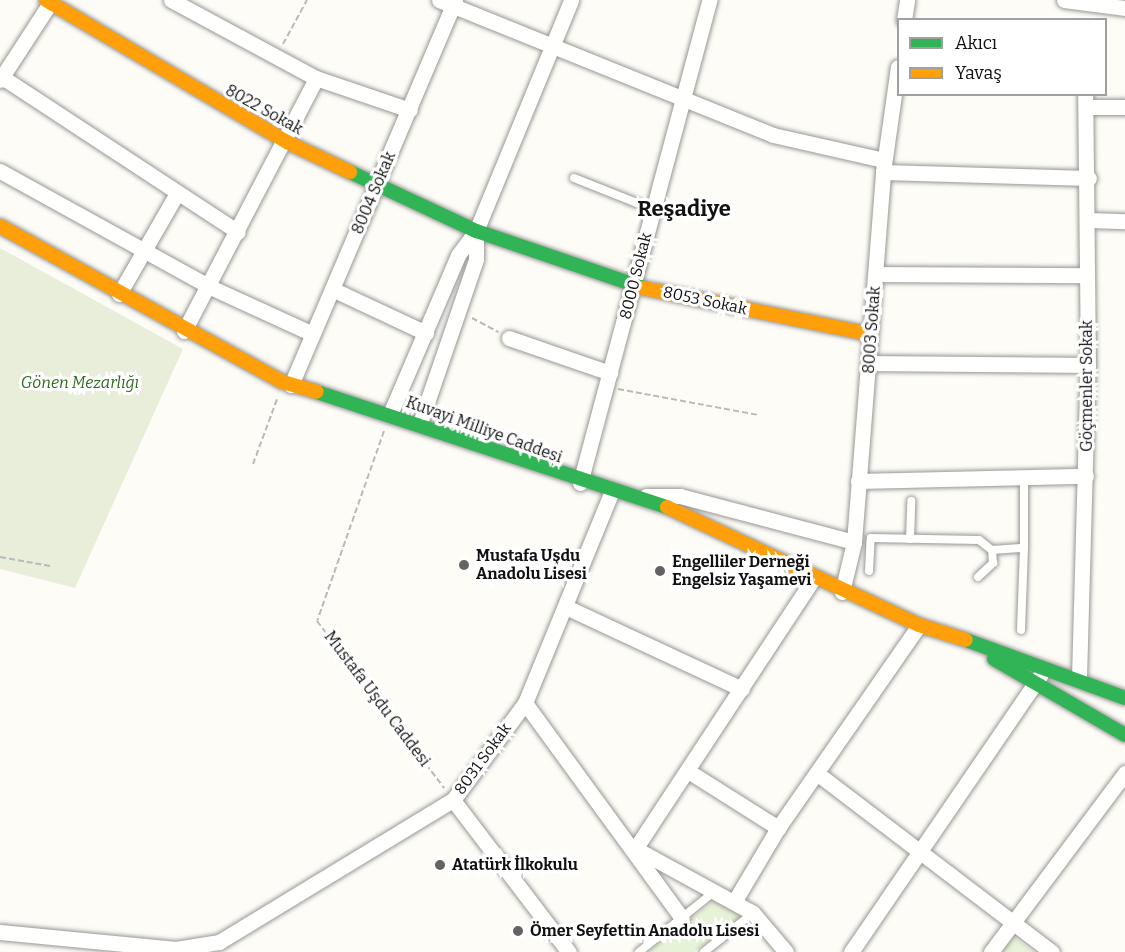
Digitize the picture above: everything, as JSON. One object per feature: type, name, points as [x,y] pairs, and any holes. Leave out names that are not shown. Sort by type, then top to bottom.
[{"type":"main road","name":"8022 Sokak","points":[[48,1],[287,142],[476,231]]},
{"type":"main road","name":"Kuvayi Milliye Caddesi","points":[[0,226],[184,331],[287,384],[420,423],[611,493],[642,496],[813,579],[919,625],[968,643],[1047,666],[1125,698]]},
{"type":"main road","name":"8053 Sokak","points":[[476,231],[635,286],[870,334]]},
{"type":"main road","name":"Kuvayi Milliye Caddesi","points":[[968,643],[1125,735]]},
{"type":"street","points":[[171,0],[265,46],[276,58],[316,78],[410,110]]},
{"type":"street","points":[[390,414],[458,255],[476,231],[571,0]]},
{"type":"street","name":"8000 Sokak","points":[[580,483],[635,286],[652,209],[709,0]]},
{"type":"street","points":[[904,18],[907,0]]},
{"type":"street","points":[[48,1],[1,78],[238,232]]},
{"type":"street","points":[[1078,18],[1073,1],[1125,8]]},
{"type":"street","points":[[449,2],[552,50],[684,98],[773,135],[884,166],[1089,178]]},
{"type":"street","name":"8004 Sokak","points":[[287,384],[313,334],[410,110],[449,2]]},
{"type":"street","points":[[184,331],[287,142],[316,78]]},
{"type":"street","name":"8003 Sokak","points":[[842,592],[854,542],[884,166],[897,89]]},
{"type":"street","points":[[1086,101],[1125,107]]},
{"type":"street","name":"Göçmenler Sokak","points":[[1079,678],[1088,365],[1089,178],[1086,101]]},
{"type":"street","points":[[0,171],[208,286],[313,334]]},
{"type":"street","points":[[119,294],[177,193]]},
{"type":"street","points":[[1089,220],[1125,221]]},
{"type":"street","points":[[420,423],[476,259],[476,231]]},
{"type":"street","points":[[876,274],[1087,274]]},
{"type":"street","points":[[332,289],[426,333]]},
{"type":"street","points":[[509,338],[608,380]]},
{"type":"street","points":[[870,363],[1088,365]]},
{"type":"street","points":[[858,481],[1086,476]]},
{"type":"street","name":"8031 Sokak","points":[[0,932],[176,949],[219,942],[243,931],[453,800],[525,703],[611,493]]},
{"type":"street","points":[[642,496],[680,496],[854,542]]},
{"type":"street","points":[[635,849],[813,579]]},
{"type":"street","points":[[566,607],[742,689]]},
{"type":"street","points":[[734,902],[778,828],[818,774],[919,625]]},
{"type":"street","points":[[851,952],[918,851],[1047,666]]},
{"type":"street","points":[[525,703],[635,849],[682,918]]},
{"type":"street","points":[[688,771],[778,828]]},
{"type":"street","points":[[991,952],[1125,773]]},
{"type":"street","points":[[818,774],[1052,952]]},
{"type":"street","points":[[453,800],[569,952]]},
{"type":"street","points":[[635,849],[753,913],[786,952]]},
{"type":"lane","points":[[574,178],[652,209]]},
{"type":"lane","points":[[1022,630],[1024,479]]},
{"type":"lane","points":[[910,539],[911,501]]},
{"type":"lane","points":[[869,571],[871,538],[979,540],[992,550],[1024,548]]},
{"type":"lane","points":[[978,578],[993,563],[992,550]]},
{"type":"lane","points":[[639,952],[714,892]]},
{"type":"lane","points":[[704,952],[753,913]]},
{"type":"path","points":[[276,58],[307,0]]},
{"type":"path","points":[[458,311],[509,338]]},
{"type":"path","points":[[608,380],[758,415]]},
{"type":"path","points":[[253,464],[287,384]]},
{"type":"path","name":"Mustafa Uşdu Caddesi","points":[[390,414],[317,621],[453,800]]},
{"type":"path","points":[[0,557],[50,566]]},
{"type":"green space","name":"Gönen Mezarlığı","points":[[0,248],[183,349],[75,588],[0,569]]},
{"type":"green space","points":[[714,901],[742,915],[694,952],[648,952]]},
{"type":"green space","points":[[1011,935],[1034,952],[1000,952]]},
{"type":"traffic: fast","points":[[350,172],[476,231],[643,288]]},
{"type":"traffic: fast","points":[[317,392],[667,507]]},
{"type":"traffic: fast","points":[[966,640],[1125,698]]},
{"type":"traffic: fast","points":[[994,659],[1125,735]]},
{"type":"traffic: slow","points":[[46,0],[287,142],[350,172]]},
{"type":"traffic: slow","points":[[0,226],[283,382],[317,392]]},
{"type":"traffic: slow","points":[[643,288],[870,334]]},
{"type":"traffic: slow","points":[[667,507],[919,625],[966,640]]},
{"type":"place","name":"Mustafa Uşdu Anadolu Lisesi","points":[[464,565]]},
{"type":"place","name":"Engelliler Derneği Engelsiz Yaşamevi","points":[[660,571]]},
{"type":"place","name":"Atatürk İlkokulu","points":[[440,865]]},
{"type":"place","name":"Ömer Seyfettin Anadolu Lisesi","points":[[518,931]]},
{"type":"district","name":"Reşadiye","points":[[684,209]]}]
